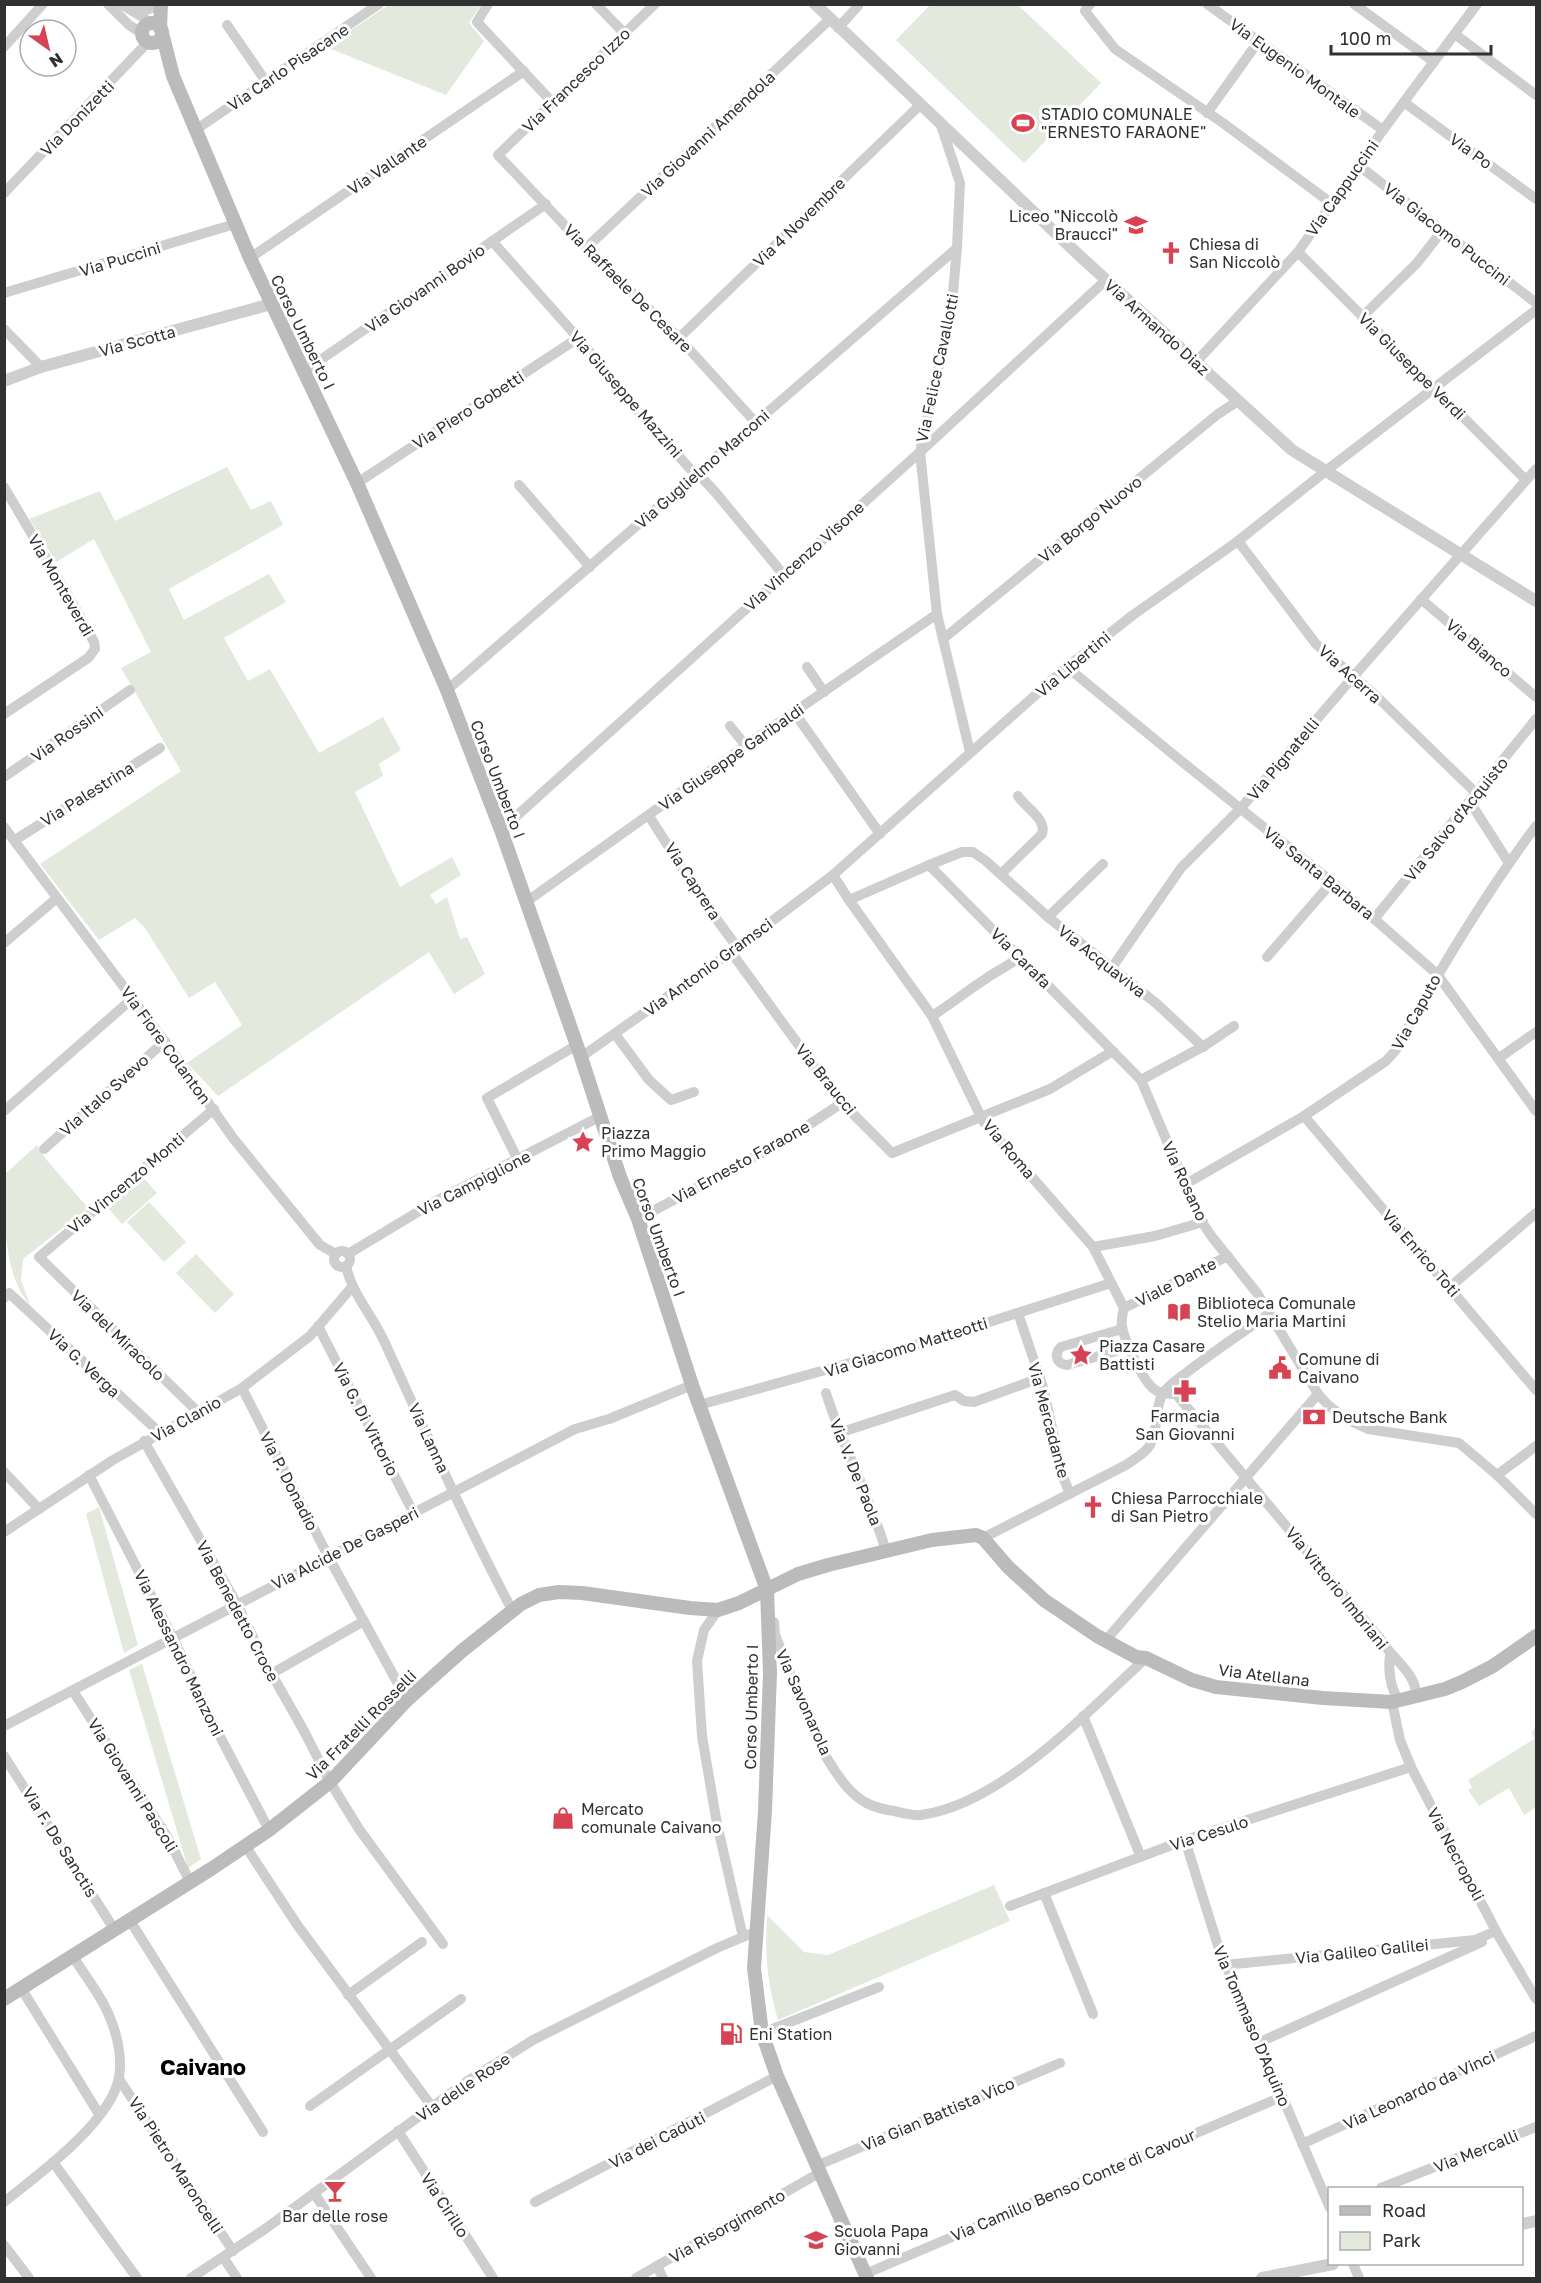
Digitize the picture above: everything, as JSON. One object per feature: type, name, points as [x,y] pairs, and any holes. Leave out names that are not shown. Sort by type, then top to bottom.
[{"type":"main road","points":[[152,32],[156,6]]},
{"type":"main road","name":"Corso Umberto I","points":[[152,32],[197,129],[250,258],[357,483],[447,690],[501,830],[579,1051],[620,1178],[638,1220],[692,1385],[767,1590],[769,1684],[765,1811],[754,1968],[762,2033],[777,2076],[866,2276]]},
{"type":"main road","name":"Via Fratelli Rosselli","points":[[4,1999],[246,1847],[269,1830],[330,1782],[407,1700],[463,1650],[512,1610],[539,1595],[559,1592],[718,1610],[767,1590],[798,1574],[941,1539],[976,1535],[983,1538]]},
{"type":"main road","name":"Via Atellana","points":[[983,1538],[1008,1567],[1044,1599],[1106,1640],[1136,1657],[1146,1658],[1192,1680],[1216,1687],[1323,1698],[1396,1701],[1462,1682],[1492,1666],[1536,1636]]},
{"type":"street","points":[[4,47],[43,4]]},
{"type":"street","points":[[108,4],[129,25],[152,32]]},
{"type":"street","name":"Via Carlo Pisacane","points":[[197,129],[379,4]]},
{"type":"street","points":[[488,4],[477,22],[552,102]]},
{"type":"street","points":[[596,4],[624,33]]},
{"type":"street","name":"Via Francesco Izzo","points":[[498,155],[655,4]]},
{"type":"street","name":"Via Armando Diaz","points":[[815,4],[1106,280],[1292,450],[1536,601]]},
{"type":"street","points":[[834,24],[858,6],[857,4]]},
{"type":"street","points":[[1090,4],[1085,12],[1115,49],[1207,112],[1331,203]]},
{"type":"street","name":"Via Eugenio Montale","points":[[1207,4],[1383,130]]},
{"type":"street","points":[[1354,4],[1434,62]]},
{"type":"street","name":"Via Cappuccini","points":[[1196,363],[1298,252],[1383,130],[1405,104],[1477,4]]},
{"type":"street","points":[[125,7],[146,10],[156,6]]},
{"type":"street","points":[[125,7],[152,32]]},
{"type":"street","name":"Via Giovanni Amendola","points":[[586,248],[834,24]]},
{"type":"street","points":[[227,25],[267,83]]},
{"type":"street","name":"Via Donizetti","points":[[4,193],[152,32]]},
{"type":"street","points":[[1456,35],[1536,95]]},
{"type":"street","points":[[1207,112],[1258,42]]},
{"type":"street","name":"Via Vallante","points":[[250,258],[524,71]]},
{"type":"street","name":"Via Po","points":[[1405,104],[1536,200]]},
{"type":"street","name":"Via 4 Novembre","points":[[679,338],[920,105]]},
{"type":"street","name":"Via Felice Cavallotti","points":[[941,125],[960,183],[957,248],[952,304],[920,452],[937,614],[970,752]]},
{"type":"street","name":"Via Raffaele De Cesare","points":[[498,155],[586,248],[679,338],[756,423]]},
{"type":"street","name":"Via Giacomo Puccini","points":[[1358,165],[1536,303]]},
{"type":"street","name":"Via Giovanni Bovio","points":[[303,372],[546,204]]},
{"type":"street","name":"Via Puccini","points":[[4,293],[235,224]]},
{"type":"street","points":[[1362,317],[1417,263],[1442,231]]},
{"type":"street","name":"Via Giuseppe Mazzini","points":[[492,241],[578,338],[638,411],[696,475],[704,480],[783,574]]},
{"type":"street","name":"Via Guglielmo Marconi","points":[[447,690],[957,248]]},
{"type":"street","name":"Via Giuseppe Verdi","points":[[1298,252],[1526,480]]},
{"type":"street","name":"Via Vincenzo Visone","points":[[501,830],[920,452],[1106,280]]},
{"type":"street","name":"Via Scotta","points":[[4,381],[42,367],[271,304]]},
{"type":"street","name":"Via Libertini","points":[[833,875],[1067,667],[1133,615],[1238,540],[1536,310]]},
{"type":"street","points":[[4,329],[42,367]]},
{"type":"street","name":"Via Piero Gobetti","points":[[357,483],[578,338]]},
{"type":"street","name":"Via Borgo Nuovo","points":[[943,639],[1238,400]]},
{"type":"street","name":"Via Pignatelli","points":[[1111,969],[1181,868],[1240,809],[1536,469]]},
{"type":"street","points":[[519,485],[590,567]]},
{"type":"street","name":"Via Monteverdi","points":[[4,487],[77,611],[94,642],[94,649],[88,658],[4,714]]},
{"type":"street","name":"Via Acerra","points":[[1238,540],[1316,645],[1353,677],[1473,798],[1509,863]]},
{"type":"street","name":"Via Bianco","points":[[1421,599],[1536,697]]},
{"type":"street","name":"Via Giuseppe Garibaldi","points":[[526,902],[794,712],[937,614]]},
{"type":"street","name":"Via Santa Barbara","points":[[1067,667],[1332,882],[1437,974],[1536,1111]]},
{"type":"street","points":[[807,668],[824,692]]},
{"type":"street","name":"Via Rossini","points":[[4,777],[130,690]]},
{"type":"street","points":[[794,712],[880,834]]},
{"type":"street","name":"Via Salvo d'Acquisto","points":[[1375,918],[1536,719]]},
{"type":"street","points":[[730,726],[746,746]]},
{"type":"street","name":"Via Palestrina","points":[[15,840],[160,748]]},
{"type":"street","points":[[1001,874],[1042,834],[1044,828],[1042,822],[1018,796]]},
{"type":"street","name":"Via Caprera","points":[[649,816],[734,950]]},
{"type":"street","name":"Via Caputo","points":[[1184,1185],[1304,1116],[1386,1061],[1395,1051],[1437,974],[1509,863],[1536,826]]},
{"type":"street","name":"Via Fiore Colanton","points":[[4,828],[165,1041],[233,1138],[303,1226],[320,1245],[336,1254]]},
{"type":"street","name":"Via Acquaviva","points":[[929,865],[962,852],[973,852],[1001,874],[1047,917],[1156,1004],[1203,1047]]},
{"type":"street","points":[[1047,917],[1103,864]]},
{"type":"street","points":[[849,900],[929,865]]},
{"type":"street","name":"Via Carafa","points":[[929,865],[1113,1051]]},
{"type":"street","name":"Via Antonio Gramsci","points":[[518,1161],[487,1098],[615,1034],[734,950],[833,875]]},
{"type":"street","name":"Via Roma","points":[[833,875],[932,1016],[981,1116],[1092,1247],[1124,1308]]},
{"type":"street","points":[[1267,957],[1332,882]]},
{"type":"street","points":[[4,943],[57,898]]},
{"type":"street","name":"Via Braucci","points":[[734,950],[842,1102],[892,1153],[981,1116]]},
{"type":"street","points":[[932,1016],[960,999],[991,975],[1008,967],[1019,957]]},
{"type":"street","points":[[4,1112],[132,998]]},
{"type":"street","points":[[1141,1080],[1203,1047],[1234,1026]]},
{"type":"street","points":[[1499,1058],[1536,1032]]},
{"type":"street","points":[[615,1034],[649,1080],[671,1100],[694,1092]]},
{"type":"street","name":"Via Italo Svevo","points":[[44,1149],[165,1041]]},
{"type":"street","points":[[981,1116],[1050,1089],[1113,1051]]},
{"type":"street","name":"Via Rosano","points":[[1113,1051],[1141,1080],[1184,1185],[1203,1222],[1257,1293],[1318,1394],[1346,1419],[1368,1429],[1459,1443],[1497,1475],[1536,1514]]},
{"type":"street","name":"Via Ernesto Faraone","points":[[638,1220],[784,1141],[842,1102]]},
{"type":"street","name":"Via Vincenzo Monti","points":[[39,1257],[214,1110]]},
{"type":"street","name":"Via Campiglione","points":[[348,1254],[436,1201],[518,1161],[601,1116]]},
{"type":"street","name":"Via Enrico Toti","points":[[1304,1116],[1536,1390]]},
{"type":"street","points":[[1450,1287],[1536,1213]]},
{"type":"street","points":[[1092,1247],[1155,1236],[1203,1222]]},
{"type":"street","points":[[341,1251],[348,1254],[350,1259],[346,1266],[339,1267],[335,1263],[336,1254],[341,1251]]},
{"type":"street","name":"Viale Dante","points":[[1124,1308],[1228,1256]]},
{"type":"street","name":"Via del Miracolo","points":[[39,1257],[198,1412]]},
{"type":"street","name":"Via Lanna","points":[[346,1266],[352,1287],[376,1323],[476,1543],[512,1610]]},
{"type":"street","name":"Via Giacomo Matteotti","points":[[699,1405],[820,1372],[1111,1283]]},
{"type":"street","name":"Via Clanio","points":[[4,1532],[89,1475],[159,1432],[242,1388],[289,1353],[318,1326],[352,1287]]},
{"type":"street","name":"Via G. Verga","points":[[7,1296],[159,1432]]},
{"type":"street","points":[[1124,1308],[1121,1319],[1122,1329],[1139,1369],[1148,1383],[1162,1394]]},
{"type":"street","name":"Via Mercadante","points":[[1018,1313],[1040,1378],[1062,1477],[1070,1494]]},
{"type":"street","points":[[983,1538],[1126,1465],[1149,1447],[1154,1437],[1156,1414],[1162,1394],[1215,1351],[1269,1314]]},
{"type":"street","name":"Via G. Di Vittorio","points":[[318,1326],[413,1512]]},
{"type":"street","points":[[1122,1329],[1061,1347],[1057,1352],[1057,1359],[1061,1364],[1067,1365],[1130,1347]]},
{"type":"street","name":"Via V. De Paola","points":[[820,1372],[839,1433],[877,1522],[886,1551]]},
{"type":"street","points":[[839,1433],[955,1395],[964,1401],[974,1402],[1040,1378]]},
{"type":"street","name":"Via Alcide De Gasperi","points":[[4,1726],[575,1429],[609,1419],[692,1385]]},
{"type":"street","name":"Via P. Donadio","points":[[242,1388],[328,1556],[407,1700]]},
{"type":"street","name":"Via Vittorio Imbriani","points":[[1162,1394],[1176,1394],[1247,1477],[1381,1640],[1390,1655],[1399,1660],[1413,1679],[1417,1696]]},
{"type":"street","points":[[1106,1640],[1318,1394]]},
{"type":"street","name":"Via Benedetto Croce","points":[[144,1442],[237,1604],[271,1674],[330,1782],[359,1829],[443,1944]]},
{"type":"street","points":[[1497,1475],[1536,1446]]},
{"type":"street","points":[[4,1472],[39,1509]]},
{"type":"street","name":"Via Alessandro Manzoni","points":[[89,1475],[269,1830]]},
{"type":"street","name":"Via Savonarola","points":[[767,1590],[774,1610],[775,1635],[816,1736],[846,1787],[864,1803],[878,1809],[919,1816],[957,1807],[980,1796],[1046,1749],[1146,1658]]},
{"type":"street","points":[[718,1610],[704,1630],[697,1661],[702,1736],[717,1824],[743,1936]]},
{"type":"street","points":[[271,1674],[364,1621]]},
{"type":"street","name":"Via Vittorio Imbriani","points":[[1390,1655],[1392,1686],[1396,1701]]},
{"type":"street","name":"Via Giovanni Pascoli","points":[[73,1690],[168,1838],[190,1882]]},
{"type":"street","name":"Via Necropoli","points":[[1396,1701],[1400,1740],[1411,1767],[1497,1933],[1536,1999]]},
{"type":"street","points":[[1083,1716],[1140,1857]]},
{"type":"street","name":"Via F. De Sanctis","points":[[4,1756],[114,1929]]},
{"type":"street","name":"Via Cesulo","points":[[1010,1906],[1185,1840],[1411,1767]]},
{"type":"street","name":"Via Tommaso D'Aquino","points":[[1185,1840],[1225,1965],[1328,2206]]},
{"type":"street","points":[[246,1847],[298,1926],[433,2108]]},
{"type":"street","points":[[1044,1893],[1093,2014]]},
{"type":"street","points":[[129,1919],[263,2132]]},
{"type":"street","name":"Via delle Rose","points":[[191,2278],[314,2193],[466,2082],[533,2040],[757,1931]]},
{"type":"street","points":[[1258,2043],[1497,1933]]},
{"type":"street","name":"Via Galileo Galilei","points":[[1225,1965],[1475,1940],[1497,1933]]},
{"type":"street","points":[[348,1995],[422,1942]]},
{"type":"street","points":[[4,2202],[84,2134],[110,2100],[119,2079],[120,2052],[112,2022],[72,1955]]},
{"type":"street","points":[[762,2033],[879,1987]]},
{"type":"street","points":[[21,1988],[99,2114]]},
{"type":"street","points":[[310,2106],[461,1999]]},
{"type":"street","name":"Via Leonardo da Vinci","points":[[1302,2144],[1536,2036]]},
{"type":"street","name":"Via Gian Battista Vico","points":[[818,2169],[1060,2063]]},
{"type":"street","name":"Via dei Caduti","points":[[535,2202],[777,2076]]},
{"type":"street","name":"Via Pietro Maroncelli","points":[[119,2079],[228,2254],[237,2278]]},
{"type":"street","name":"Via Camillo Benso Conte di Cavour","points":[[866,2276],[1281,2097]]},
{"type":"street","name":"Via Mercalli","points":[[1384,2187],[1536,2127]]},
{"type":"street","name":"Via Cirillo","points":[[398,2131],[493,2278]]},
{"type":"street","points":[[53,2162],[137,2278]]},
{"type":"street","name":"Via Risorgimento","points":[[636,2278],[818,2169]]},
{"type":"street","points":[[314,2193],[371,2278]]},
{"type":"street","points":[[4,2245],[28,2278]]},
{"type":"street","points":[[1262,2278],[1328,2265]]},
{"type":"street","points":[[657,2266],[663,2278]]},
{"type":"green space","points":[[390,4],[481,5],[469,23],[484,41],[446,95],[326,47]]},
{"type":"green space","name":"STADIO COMUNALE \"ERNESTO FARAONE\"","points":[[931,4],[1018,5],[1101,83],[1024,163],[896,40]]},
{"type":"green space","points":[[227,467],[251,510],[271,501],[283,525],[169,589],[184,620],[269,574],[286,602],[224,638],[248,681],[270,669],[319,753],[383,717],[401,750],[379,764],[383,776],[355,792],[400,887],[452,857],[461,875],[430,895],[436,904],[447,897],[460,939],[467,937],[485,974],[454,994],[429,952],[218,1096],[187,1063],[242,1025],[215,982],[189,998],[145,928],[135,918],[99,940],[40,864],[181,771],[121,668],[151,652],[94,539],[56,562],[29,519],[100,491],[115,521]]},
{"type":"green space","points":[[37,1145],[45,1158],[88,1208],[23,1259],[21,1280],[30,1305],[14,1277],[10,1260],[5,1225],[4,1175]]},
{"type":"green space","points":[[143,1177],[157,1193],[122,1224],[108,1208]]},
{"type":"green space","points":[[149,1202],[186,1242],[164,1262],[127,1222]]},
{"type":"green space","points":[[196,1254],[234,1294],[215,1313],[176,1273]]},
{"type":"green space","points":[[99,1507],[138,1645],[124,1653],[86,1514]]},
{"type":"green space","points":[[142,1664],[201,1859],[188,1868],[129,1670]]},
{"type":"green space","points":[[1536,1725],[1536,1807],[1524,1815],[1509,1788],[1479,1806],[1468,1790],[1472,1788],[1468,1780],[1534,1739],[1532,1733]]},
{"type":"green space","points":[[994,1885],[1010,1921],[778,2020],[768,1968],[767,1915],[804,1952],[828,1955]]},
{"type":"place","name":"STADIO COMUNALE \"ERNESTO FARAONE\"","points":[[1023,123]]},
{"type":"place","name":"Liceo \"Niccolò Braucci\"","points":[[1136,225]]},
{"type":"place","name":"Chiesa di San Niccolò","points":[[1171,253]]},
{"type":"place","name":"Piazza Primo Maggio","points":[[583,1142]]},
{"type":"place","name":"Biblioteca Comunale Stelio Maria Martini","points":[[1179,1312]]},
{"type":"place","name":"Piazza Casare Battisti","points":[[1081,1355]]},
{"type":"place","name":"Comune di Caivano","points":[[1280,1368]]},
{"type":"place","name":"Farmacia San Giovanni","points":[[1185,1391]]},
{"type":"place","name":"Deutsche Bank","points":[[1314,1417]]},
{"type":"place","name":"Chiesa Parrocchiale di San Pietro","points":[[1093,1507]]},
{"type":"place","name":"Mercato comunale Caivano","points":[[563,1818]]},
{"type":"place","name":"Eni Station","points":[[731,2034]]},
{"type":"place","name":"Bar delle rose","points":[[335,2191]]},
{"type":"place","name":"Scuola Papa Giovanni","points":[[816,2240]]},
{"type":"district","name":"Caivano","points":[[203,2066]]}]
